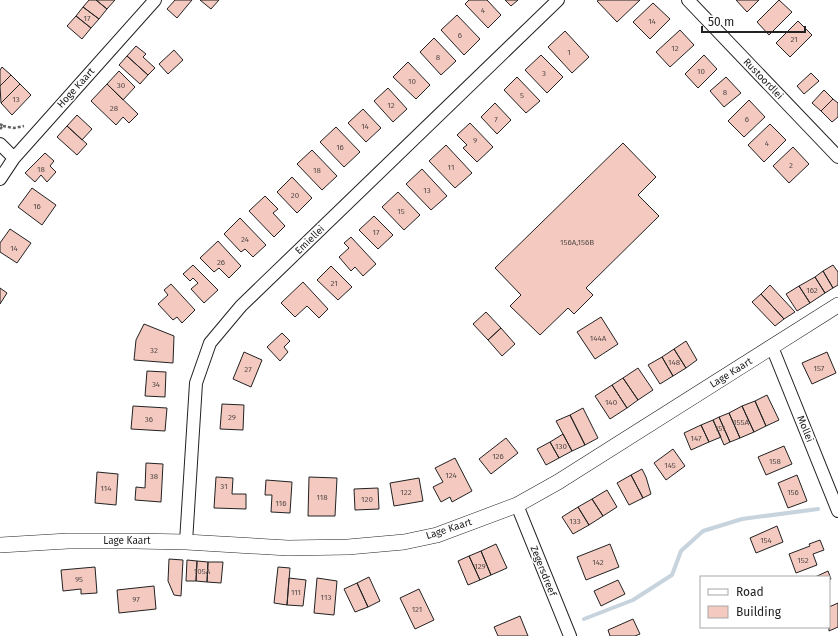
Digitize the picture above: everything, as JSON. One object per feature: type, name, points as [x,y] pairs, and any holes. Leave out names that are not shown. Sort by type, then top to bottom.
[{"type":"street","name":"Hoge Kaart","points":[[0,179],[14,158],[155,0]]},
{"type":"street","name":"Emiellei","points":[[186,542],[196,383],[210,343],[241,306],[558,0]]},
{"type":"street","name":"Rustoordlei","points":[[688,0],[838,157]]},
{"type":"street","points":[[0,144],[14,158]]},
{"type":"street","name":"Lage Kaart","points":[[0,545],[68,541],[186,542],[288,548],[348,547],[404,542],[437,535],[517,505],[558,482],[838,305]]},
{"type":"street","name":"Mollei","points":[[772,347],[838,512]]},
{"type":"street","name":"Zegersdreef","points":[[517,505],[570,636]]},
{"type":"path","points":[[0,124],[3,126],[0,129]]},
{"type":"building","points":[[89,0],[96,0],[107,9],[99,19],[83,7]]},
{"type":"building","points":[[96,0],[115,0],[107,9]]},
{"type":"building","points":[[175,0],[192,0],[177,18],[167,9]]},
{"type":"building","points":[[200,0],[219,0],[211,9]]},
{"type":"building","points":[[469,0],[487,0],[501,15],[488,28],[465,4]]},
{"type":"building","points":[[505,0],[518,0],[511,6]]},
{"type":"building","points":[[640,0],[617,22],[597,1]]},
{"type":"building","points":[[736,0],[759,0],[747,12]]},
{"type":"building","points":[[779,0],[792,12],[769,35],[757,22]]},
{"type":"building","points":[[653,3],[670,19],[650,39],[633,22]]},
{"type":"building","points":[[83,7],[99,19],[91,28],[76,16]]},
{"type":"building","points":[[457,15],[480,39],[464,55],[441,30]]},
{"type":"building","points":[[76,16],[91,28],[82,39],[67,26]]},
{"type":"building","points":[[798,21],[812,35],[790,57],[776,43]]},
{"type":"building","points":[[680,30],[694,45],[670,67],[656,52]]},
{"type":"building","points":[[565,31],[589,57],[572,73],[548,47]]},
{"type":"building","points":[[434,38],[456,61],[441,75],[420,52]]},
{"type":"building","points":[[136,46],[146,54],[143,57],[155,68],[148,75],[127,56]]},
{"type":"building","points":[[174,50],[183,60],[168,74],[159,64]]},
{"type":"building","points":[[541,55],[563,77],[547,93],[525,70]]},
{"type":"building","points":[[704,55],[717,69],[698,88],[685,74]]},
{"type":"building","points":[[127,56],[148,75],[140,84],[119,65]]},
{"type":"building","points":[[408,62],[430,85],[416,99],[393,77]]},
{"type":"building","points":[[2,67],[11,75],[0,86],[0,70]]},
{"type":"building","points":[[119,71],[135,87],[123,100],[107,84]]},
{"type":"building","points":[[811,73],[819,81],[804,94],[797,86]]},
{"type":"building","points":[[11,75],[20,84],[1,103],[0,86]]},
{"type":"building","points":[[517,77],[540,101],[526,113],[504,90]]},
{"type":"building","points":[[726,77],[741,93],[724,107],[710,91]]},
{"type":"building","points":[[20,84],[31,95],[12,115],[1,103]]},
{"type":"building","points":[[107,84],[138,114],[129,123],[123,117],[116,125],[91,101]]},
{"type":"building","points":[[388,88],[407,109],[393,122],[374,101]]},
{"type":"building","points":[[824,90],[833,99],[821,111],[812,103]]},
{"type":"building","points":[[833,99],[838,103],[838,117],[832,122],[821,111]]},
{"type":"building","points":[[749,100],[765,117],[744,137],[728,121]]},
{"type":"building","points":[[495,103],[511,120],[497,134],[481,117]]},
{"type":"building","points":[[363,109],[381,128],[366,142],[348,123]]},
{"type":"building","points":[[77,115],[92,129],[82,140],[67,126]]},
{"type":"building","points":[[470,123],[493,147],[477,162],[463,148],[467,145],[457,135]]},
{"type":"building","points":[[770,124],[786,140],[764,162],[748,145]]},
{"type":"building","points":[[67,126],[87,144],[77,155],[57,137]]},
{"type":"building","points":[[336,127],[360,152],[344,167],[320,142]]},
{"type":"building","points":[[623,143],[656,177],[638,195],[659,216],[586,288],[593,295],[574,314],[568,308],[540,335],[510,306],[521,295],[495,268]]},
{"type":"building","points":[[446,145],[472,173],[455,188],[429,161]]},
{"type":"building","points":[[793,147],[809,164],[789,183],[773,166]]},
{"type":"building","points":[[312,150],[337,176],[322,190],[297,164]]},
{"type":"building","points":[[45,153],[54,161],[50,166],[56,172],[47,182],[41,175],[35,182],[25,173]]},
{"type":"building","points":[[422,169],[447,196],[431,210],[406,184]]},
{"type":"building","points":[[292,177],[312,198],[297,213],[277,192]]},
{"type":"building","points":[[32,188],[56,205],[42,225],[18,207]]},
{"type":"building","points":[[398,192],[420,215],[404,230],[382,207]]},
{"type":"building","points":[[265,196],[278,209],[273,213],[285,226],[274,237],[249,211]]},
{"type":"building","points":[[374,216],[393,235],[378,249],[359,230]]},
{"type":"building","points":[[240,218],[266,245],[253,257],[245,249],[241,252],[224,234]]},
{"type":"building","points":[[10,229],[31,243],[17,263],[0,252],[0,243]]},
{"type":"building","points":[[351,237],[376,264],[363,276],[355,267],[351,271],[339,257],[349,248],[344,243]]},
{"type":"building","points":[[218,241],[241,266],[229,278],[219,268],[214,272],[200,258]]},
{"type":"building","points":[[193,265],[218,290],[204,303],[191,289],[198,283],[193,278],[190,281],[183,274]]},
{"type":"building","points":[[833,265],[838,272],[838,285],[833,288],[823,271]]},
{"type":"building","points":[[331,266],[352,287],[338,300],[317,280]]},
{"type":"building","points":[[823,271],[833,288],[825,293],[815,277]]},
{"type":"building","points":[[815,277],[825,293],[810,303],[799,286]]},
{"type":"building","points":[[303,282],[328,309],[319,318],[307,306],[295,317],[281,303]]},
{"type":"building","points":[[171,284],[195,310],[182,323],[177,317],[173,320],[158,304],[168,295],[164,290]]},
{"type":"building","points":[[770,285],[795,312],[784,319],[761,294]]},
{"type":"building","points":[[799,286],[810,303],[797,311],[786,294]]},
{"type":"building","points":[[0,288],[7,293],[0,304]]},
{"type":"building","points":[[761,294],[784,319],[775,326],[752,302]]},
{"type":"building","points":[[486,312],[501,328],[488,340],[473,324]]},
{"type":"building","points":[[601,317],[618,344],[595,359],[577,332]]},
{"type":"building","points":[[144,324],[174,336],[173,363],[134,360],[136,340]]},
{"type":"building","points":[[501,328],[515,344],[502,356],[488,340]]},
{"type":"building","points":[[282,333],[290,341],[284,347],[288,352],[280,361],[267,347]]},
{"type":"building","points":[[686,341],[697,360],[686,368],[674,349]]},
{"type":"building","points":[[674,349],[686,368],[673,376],[662,357]]},
{"type":"building","points":[[244,352],[262,360],[251,387],[233,379]]},
{"type":"building","points":[[827,352],[836,373],[812,384],[802,363]]},
{"type":"building","points":[[662,357],[673,376],[660,384],[648,365]]},
{"type":"building","points":[[638,368],[653,390],[638,400],[623,378]]},
{"type":"building","points":[[147,371],[166,372],[165,397],[145,396]]},
{"type":"building","points":[[623,378],[638,400],[627,408],[612,385]]},
{"type":"building","points":[[612,385],[627,408],[610,419],[595,396]]},
{"type":"building","points":[[767,395],[779,420],[766,426],[755,401]]},
{"type":"building","points":[[755,401],[766,426],[754,432],[742,406]]},
{"type":"building","points":[[222,404],[244,405],[243,430],[220,429]]},
{"type":"building","points":[[133,406],[167,408],[165,431],[131,429]]},
{"type":"building","points":[[742,406],[754,432],[740,438],[729,413]]},
{"type":"building","points":[[583,408],[598,438],[585,445],[570,415]]},
{"type":"building","points":[[729,413],[740,438],[730,442],[719,417]]},
{"type":"building","points":[[570,415],[585,445],[572,451],[556,421]]},
{"type":"building","points":[[719,417],[730,442],[724,445],[713,420]]},
{"type":"building","points":[[713,420],[721,437],[709,442],[701,425]]},
{"type":"building","points":[[701,425],[709,442],[691,450],[684,433]]},
{"type":"building","points":[[563,434],[572,451],[559,458],[550,442]]},
{"type":"building","points":[[506,438],[518,453],[491,474],[479,459]]},
{"type":"building","points":[[550,442],[559,458],[546,465],[537,449]]},
{"type":"building","points":[[784,446],[792,464],[766,475],[758,457]]},
{"type":"building","points":[[673,449],[685,466],[666,480],[654,463]]},
{"type":"building","points":[[455,458],[472,491],[452,502],[450,497],[441,502],[433,487],[443,482],[435,468]]},
{"type":"building","points":[[146,463],[163,464],[161,502],[135,500],[136,487],[145,488]]},
{"type":"building","points":[[642,469],[651,494],[643,498],[631,475]]},
{"type":"building","points":[[97,472],[118,474],[116,505],[95,503]]},
{"type":"building","points":[[631,475],[643,498],[629,505],[617,483]]},
{"type":"building","points":[[797,475],[807,501],[788,508],[778,483]]},
{"type":"building","points":[[216,477],[233,478],[232,494],[246,494],[246,509],[214,508]]},
{"type":"building","points":[[309,477],[337,478],[335,516],[308,516]]},
{"type":"building","points":[[419,478],[423,501],[394,506],[390,483]]},
{"type":"building","points":[[266,480],[292,482],[290,513],[271,512],[272,495],[265,495]]},
{"type":"building","points":[[378,488],[379,509],[355,510],[354,489]]},
{"type":"building","points":[[607,490],[617,507],[603,516],[592,499]]},
{"type":"building","points":[[592,499],[603,516],[589,525],[578,507]]},
{"type":"building","points":[[578,507],[589,525],[573,534],[562,517]]},
{"type":"building","points":[[777,526],[783,542],[756,553],[750,538]]},
{"type":"building","points":[[820,540],[824,550],[813,554],[817,565],[796,573],[789,554],[810,546],[809,544]]},
{"type":"building","points":[[496,544],[507,568],[491,575],[481,551]]},
{"type":"building","points":[[610,544],[619,567],[586,580],[577,557]]},
{"type":"building","points":[[481,551],[491,575],[480,580],[469,556]]},
{"type":"building","points":[[469,556],[480,580],[468,585],[458,561]]},
{"type":"building","points":[[169,559],[183,560],[181,596],[174,595],[168,581]]},
{"type":"building","points":[[187,560],[197,561],[196,581],[186,581]]},
{"type":"building","points":[[197,561],[208,562],[207,582],[196,581]]},
{"type":"building","points":[[208,562],[223,562],[221,583],[207,582]]},
{"type":"building","points":[[95,567],[97,593],[81,594],[81,589],[63,591],[61,570]]},
{"type":"building","points":[[278,567],[290,568],[287,605],[274,603]]},
{"type":"building","points":[[828,571],[830,576],[817,576]]},
{"type":"building","points":[[369,577],[380,601],[368,607],[357,583]]},
{"type":"building","points":[[289,578],[306,580],[303,606],[287,605]]},
{"type":"building","points":[[317,578],[337,581],[334,615],[314,613]]},
{"type":"building","points":[[618,580],[625,594],[601,606],[594,591]]},
{"type":"building","points":[[357,583],[368,607],[355,612],[344,589]]},
{"type":"building","points":[[154,586],[156,609],[119,613],[117,590]]},
{"type":"building","points":[[419,589],[434,620],[415,629],[400,598]]},
{"type":"building","points":[[838,603],[838,627],[829,631],[830,628],[830,607]]},
{"type":"building","points":[[520,616],[528,636],[498,636],[494,627]]},
{"type":"building","points":[[633,619],[640,634],[635,636],[610,636],[608,630]]},
{"type":"waterway","points":[[584,619],[633,600],[672,575],[681,551],[703,531],[742,519],[818,509]]}]
